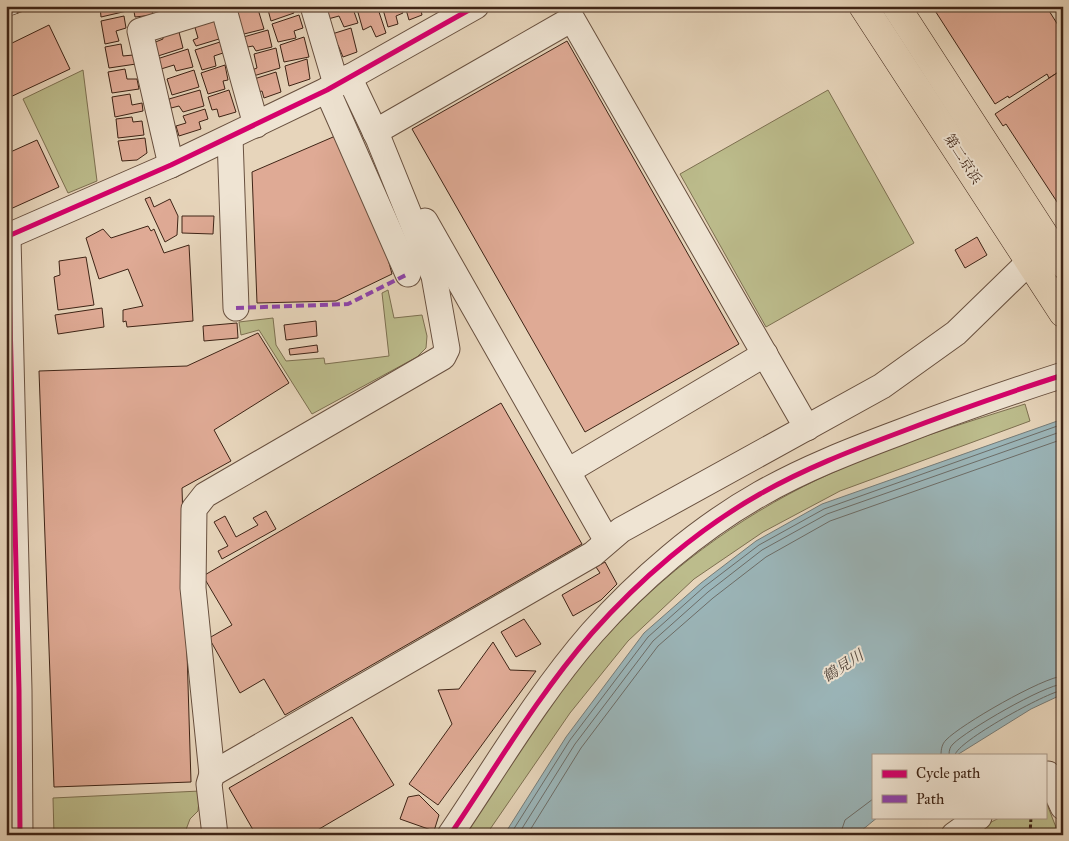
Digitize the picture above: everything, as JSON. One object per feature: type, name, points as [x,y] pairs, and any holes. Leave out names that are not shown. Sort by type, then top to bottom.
[{"type":"highway","name":"第二京浜","points":[[863,6],[1063,313]]},
{"type":"highway","name":"第二京浜","points":[[896,6],[1063,264]]},
{"type":"street","points":[[171,165],[140,30],[222,6],[256,125]]},
{"type":"street","points":[[313,6],[337,84],[408,274]]},
{"type":"street","points":[[20,835],[12,690],[7,237],[230,138],[337,84],[476,6]]},
{"type":"street","points":[[377,136],[572,19],[807,428]]},
{"type":"street","points":[[337,84],[377,136],[607,541]]},
{"type":"street","points":[[215,835],[209,784],[212,774],[193,588],[194,509],[205,495],[443,357],[447,349],[434,276],[377,136]]},
{"type":"street","points":[[230,138],[236,308]]},
{"type":"street","points":[[212,774],[593,554],[621,530],[882,386],[956,333],[1030,261]]},
{"type":"street","points":[[568,471],[765,354]]},
{"type":"street","points":[[450,835],[533,710],[592,633],[650,574],[707,529],[758,494],[820,462],[988,399],[1063,375]]},
{"type":"street","points":[[1052,772],[1063,807]]},
{"type":"street","points":[[954,835],[978,818]]},
{"type":"path","points":[[1030,835],[1031,818]]},
{"type":"green space","points":[[83,70],[97,181],[68,193],[23,99]]},
{"type":"green space","points":[[828,90],[914,243],[766,327],[680,174]]},
{"type":"green space","points":[[388,290],[394,318],[422,315],[427,336],[426,348],[417,357],[312,414],[259,330],[241,335],[239,322],[273,318],[276,345],[286,361],[324,358],[325,364],[389,356],[382,293]]},
{"type":"green space","points":[[1025,404],[1030,421],[840,491],[763,532],[694,579],[628,641],[570,713],[486,835],[463,835],[534,728],[572,677],[614,628],[689,559],[744,520],[834,472],[905,443]]},
{"type":"green space","points":[[200,791],[198,811],[190,819],[184,835],[54,835],[53,798]]},
{"type":"green space","points":[[1046,802],[1059,835],[966,835],[999,818],[1046,818]]},
{"type":"water","name":"鶴見川","points":[[1063,419],[1063,694],[1031,709],[959,754],[872,754],[872,818],[877,818],[856,835],[504,835],[566,737],[644,633],[701,583],[756,541],[822,504]]},
{"type":"building","points":[[100,6],[126,6],[127,11],[101,17]]},
{"type":"building","points":[[133,6],[151,6],[153,15],[135,17]]},
{"type":"building","points":[[257,6],[264,29],[240,35],[234,11]]},
{"type":"building","points":[[267,6],[292,6],[294,13],[271,21]]},
{"type":"building","points":[[326,6],[352,6],[358,23],[344,27],[339,16],[328,19]]},
{"type":"building","points":[[366,6],[377,6],[386,33],[376,37],[371,26],[363,30],[357,9]]},
{"type":"building","points":[[382,6],[400,6],[403,13],[396,16],[398,24],[388,27]]},
{"type":"building","points":[[405,6],[420,6],[422,15],[409,20]]},
{"type":"building","points":[[932,6],[1046,6],[1063,33],[1063,69],[1049,78],[1047,74],[1009,98],[1008,96],[995,104]]},
{"type":"building","points":[[299,15],[303,28],[294,31],[296,38],[278,42],[272,24]]},
{"type":"building","points":[[124,16],[126,28],[116,31],[119,41],[105,44],[101,21]]},
{"type":"building","points":[[210,19],[216,21],[219,39],[196,46],[193,40],[198,38],[194,24]]},
{"type":"building","points":[[49,25],[70,69],[6,99],[6,46]]},
{"type":"building","points":[[178,28],[183,48],[158,56],[153,43],[163,39],[162,31]]},
{"type":"building","points":[[351,28],[357,52],[343,57],[338,45],[335,47],[332,34]]},
{"type":"building","points":[[268,30],[272,47],[256,51],[253,46],[242,48],[240,38]]},
{"type":"building","points":[[304,37],[309,57],[284,62],[280,45]]},
{"type":"building","points":[[567,41],[739,344],[585,432],[412,129]]},
{"type":"building","points":[[220,42],[223,53],[214,56],[216,66],[202,70],[195,50]]},
{"type":"building","points":[[121,44],[123,56],[133,55],[136,64],[109,68],[105,47]]},
{"type":"building","points":[[276,48],[280,68],[250,77],[247,72],[257,68],[254,54]]},
{"type":"building","points":[[188,49],[193,67],[176,71],[174,65],[161,69],[157,59]]},
{"type":"building","points":[[307,59],[310,79],[289,86],[285,66]]},
{"type":"building","points":[[225,65],[228,80],[223,81],[225,89],[208,94],[201,73]]},
{"type":"building","points":[[125,69],[127,79],[137,79],[139,89],[112,93],[108,72]]},
{"type":"building","points":[[1063,69],[1063,211],[1006,124],[1003,126],[995,114]]},
{"type":"building","points":[[194,70],[199,87],[172,95],[167,79]]},
{"type":"building","points":[[276,72],[281,92],[264,98],[262,91],[254,93],[251,80]]},
{"type":"building","points":[[200,90],[204,106],[183,112],[179,106],[171,108],[169,99]]},
{"type":"building","points":[[229,90],[236,112],[219,117],[217,109],[212,110],[208,97]]},
{"type":"building","points":[[130,94],[132,105],[142,103],[143,111],[115,117],[112,97]]},
{"type":"building","points":[[205,109],[208,119],[199,122],[201,129],[179,136],[176,126],[186,123],[183,116]]},
{"type":"building","points":[[132,117],[133,122],[142,121],[144,135],[118,138],[116,119]]},
{"type":"building","points":[[340,134],[383,240],[392,274],[336,301],[257,303],[252,172]]},
{"type":"building","points":[[145,138],[147,153],[137,160],[122,161],[118,141]]},
{"type":"building","points":[[37,140],[59,187],[6,211],[6,154]]},
{"type":"building","points":[[150,197],[154,207],[170,199],[178,216],[177,235],[165,242],[145,199]]},
{"type":"building","points":[[182,216],[214,216],[213,234],[182,233]]},
{"type":"building","points":[[148,226],[151,231],[154,229],[164,253],[189,245],[193,321],[127,327],[126,321],[123,322],[123,310],[143,306],[128,269],[99,279],[86,238],[103,229],[111,238]]},
{"type":"building","points":[[977,237],[987,255],[965,268],[955,250]]},
{"type":"building","points":[[86,257],[94,305],[58,310],[54,277],[60,275],[59,261]]},
{"type":"building","points":[[102,308],[104,327],[58,334],[55,315]]},
{"type":"building","points":[[316,321],[317,336],[286,340],[284,325]]},
{"type":"building","points":[[237,323],[238,338],[204,341],[203,326]]},
{"type":"building","points":[[258,333],[289,383],[214,430],[231,461],[182,488],[191,782],[54,787],[39,371],[187,366]]},
{"type":"building","points":[[317,345],[318,352],[290,355],[289,349]]},
{"type":"building","points":[[501,403],[582,544],[285,715],[264,679],[240,693],[209,638],[232,625],[203,576]]},
{"type":"building","points":[[266,511],[276,529],[222,559],[218,551],[228,546],[214,522],[225,516],[236,537],[258,525],[253,518]]},
{"type":"building","points":[[605,562],[617,584],[601,600],[573,616],[562,595],[600,573],[596,567]]},
{"type":"building","points":[[524,619],[541,644],[516,657],[501,632]]},
{"type":"building","points":[[493,642],[510,670],[536,671],[438,805],[409,784],[452,724],[438,690],[459,689]]},
{"type":"building","points":[[352,717],[394,785],[309,835],[256,835],[229,788]]},
{"type":"building","points":[[419,795],[439,815],[434,831],[400,819],[408,797]]},
{"type":"railway","points":[[6,15],[31,6]]},
{"type":"marked path","points":[[236,308],[348,304],[408,274]]},
{"type":"cycle path","points":[[6,237],[171,165],[327,90],[476,6]]},
{"type":"cycle path","points":[[8,237],[19,690],[20,835]]},
{"type":"cycle path","points":[[450,835],[535,706],[572,657],[629,594],[692,539],[760,494],[810,468],[939,418],[1063,375]]}]
